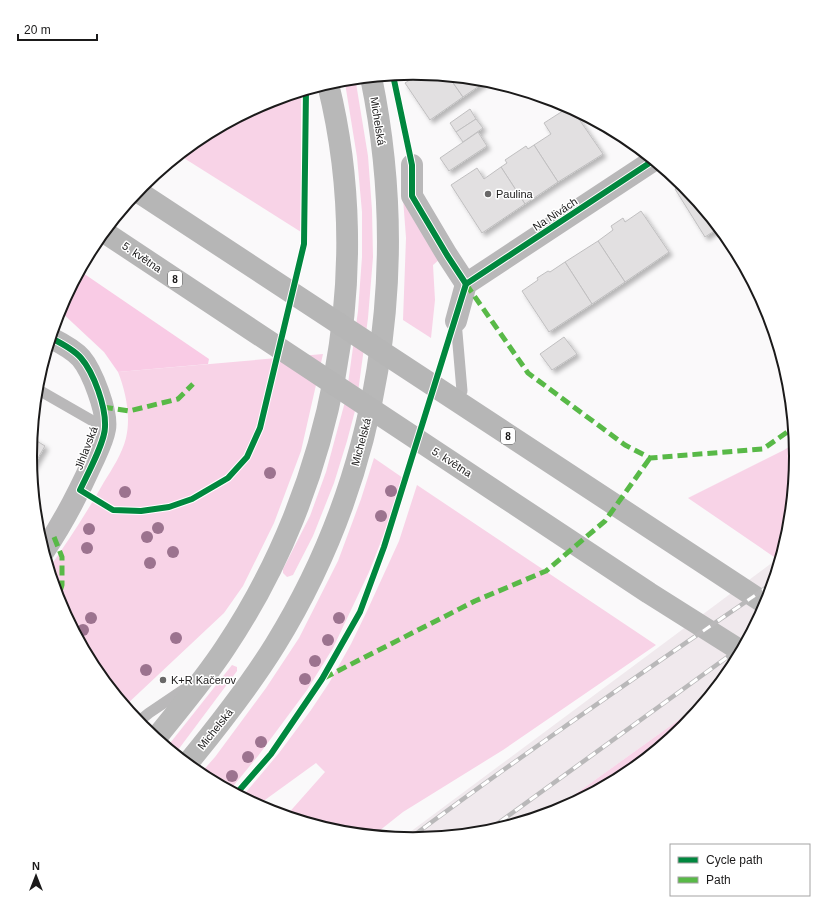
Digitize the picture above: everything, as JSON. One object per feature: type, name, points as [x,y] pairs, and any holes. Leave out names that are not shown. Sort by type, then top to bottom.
[{"type":"highway","name":"8","points":[[142,195],[760,600]]},
{"type":"highway","name":"5. května","points":[[109,235],[649,592],[736,648]]},
{"type":"main road","name":"Michelská","points":[[191,759],[240,698],[259,671],[289,622],[318,566],[332,533],[356,463],[377,374],[387,290],[388,230],[385,176],[381,137],[372,82]]},
{"type":"main road","points":[[159,734],[205,676],[235,632],[278,553],[311,468],[331,398],[339,352],[346,282],[347,230],[346,198],[341,147],[329,90]]},
{"type":"street","name":"Na Nivách","points":[[466,284],[649,163]]},
{"type":"street","points":[[412,165],[412,196],[446,255],[466,284],[456,321]]},
{"type":"street","name":"Jihlavská","points":[[48,545],[80,490],[101,442],[105,428],[103,407],[94,378],[80,357],[55,341]]},
{"type":"lane","points":[[456,321],[462,391]]},
{"type":"lane","points":[[42,392],[105,428]]},
{"type":"lane","points":[[143,718],[205,676]]},
{"type":"shaded area","points":[[356,84],[368,156],[372,210],[373,257],[368,318],[356,407],[334,483],[313,536],[293,575],[287,577],[283,573],[283,569],[310,516],[326,472],[346,398],[358,311],[362,257],[362,212],[357,157],[346,86]]},
{"type":"shaded area","points":[[301,97],[301,232],[184,158],[225,130],[269,109]]},
{"type":"shaded area","points":[[403,198],[441,258],[433,265],[435,300],[431,338],[403,320],[406,238]]},
{"type":"shaded area","points":[[84,274],[209,359],[208,364],[118,372],[104,352],[65,315]]},
{"type":"shaded area","points":[[323,354],[301,451],[274,523],[243,586],[224,613],[129,702],[100,665],[87,644],[66,600],[53,563],[91,504],[122,450],[126,438],[128,413],[118,372]]},
{"type":"shaded area","points":[[789,447],[786,505],[775,557],[688,498]]},
{"type":"shaded area","points":[[374,458],[403,478],[389,521],[369,572],[333,648],[307,690],[258,756],[233,786],[204,769],[266,688],[299,638],[338,561],[361,499]]},
{"type":"shaded area","points":[[417,485],[656,645],[503,750],[403,812],[380,830],[340,825],[290,811],[325,772],[316,763],[264,801],[246,792],[279,753],[329,683],[351,644],[399,541]]},
{"type":"shaded area","points":[[773,562],[760,600],[739,644],[711,685],[686,715],[573,796],[557,803],[534,812],[486,825],[462,829],[410,832]]},
{"type":"shaded area","points":[[232,665],[237,667],[237,671],[178,750],[170,743]]},
{"type":"shaded area","points":[[686,715],[661,739],[622,769],[601,782],[573,796]]},
{"type":"building","points":[[413,80],[453,82],[463,97],[430,120],[405,83]]},
{"type":"building","points":[[453,82],[479,86],[463,97]]},
{"type":"building","points":[[470,109],[476,119],[456,132],[450,123]]},
{"type":"building","points":[[562,111],[579,119],[603,154],[558,182],[534,145],[551,134],[544,123]]},
{"type":"building","points":[[476,119],[483,128],[463,142],[456,132]]},
{"type":"building","points":[[478,132],[487,146],[449,171],[440,158]]},
{"type":"building","points":[[534,145],[558,182],[525,204],[501,167],[507,163],[505,160],[526,146],[528,149]]},
{"type":"building","name":"Paulina","points":[[501,167],[525,204],[482,233],[451,185],[477,168],[484,179]]},
{"type":"building","points":[[677,188],[696,208],[714,231],[705,237],[675,189]]},
{"type":"building","points":[[641,211],[669,252],[625,282],[598,241],[613,230],[611,226],[623,218],[625,222]]},
{"type":"building","points":[[598,241],[625,282],[592,304],[565,262]]},
{"type":"building","points":[[565,262],[592,304],[549,332],[522,291],[538,280],[537,278],[548,271],[550,272]]},
{"type":"building","points":[[564,337],[577,354],[552,370],[540,354]]},
{"type":"building","points":[[38,441],[45,446],[37,459]]},
{"type":"railway","points":[[419,832],[544,741],[764,589]]},
{"type":"railway","points":[[501,821],[734,652]]},
{"type":"marked path","points":[[466,284],[528,373],[625,445],[650,458],[763,449],[788,431]]},
{"type":"marked path","points":[[103,407],[129,411],[178,399],[193,384]]},
{"type":"marked path","points":[[324,678],[475,601],[546,571],[605,521],[650,458]]},
{"type":"marked path","points":[[54,537],[62,557],[61,588]]},
{"type":"cycle path","points":[[394,81],[412,165],[412,196],[466,284]]},
{"type":"cycle path","points":[[55,340],[75,352],[86,364],[95,381],[104,410],[105,427],[102,441],[80,490],[113,510],[141,511],[169,507],[192,499],[228,478],[247,457],[260,428],[304,244],[306,96]]},
{"type":"cycle path","points":[[240,789],[271,754],[322,679],[360,612],[384,547],[466,284],[649,163]]},
{"type":"place","name":"Paulina","points":[[488,194]]},
{"type":"place","name":"K+R Kačerov","points":[[163,680]]}]
